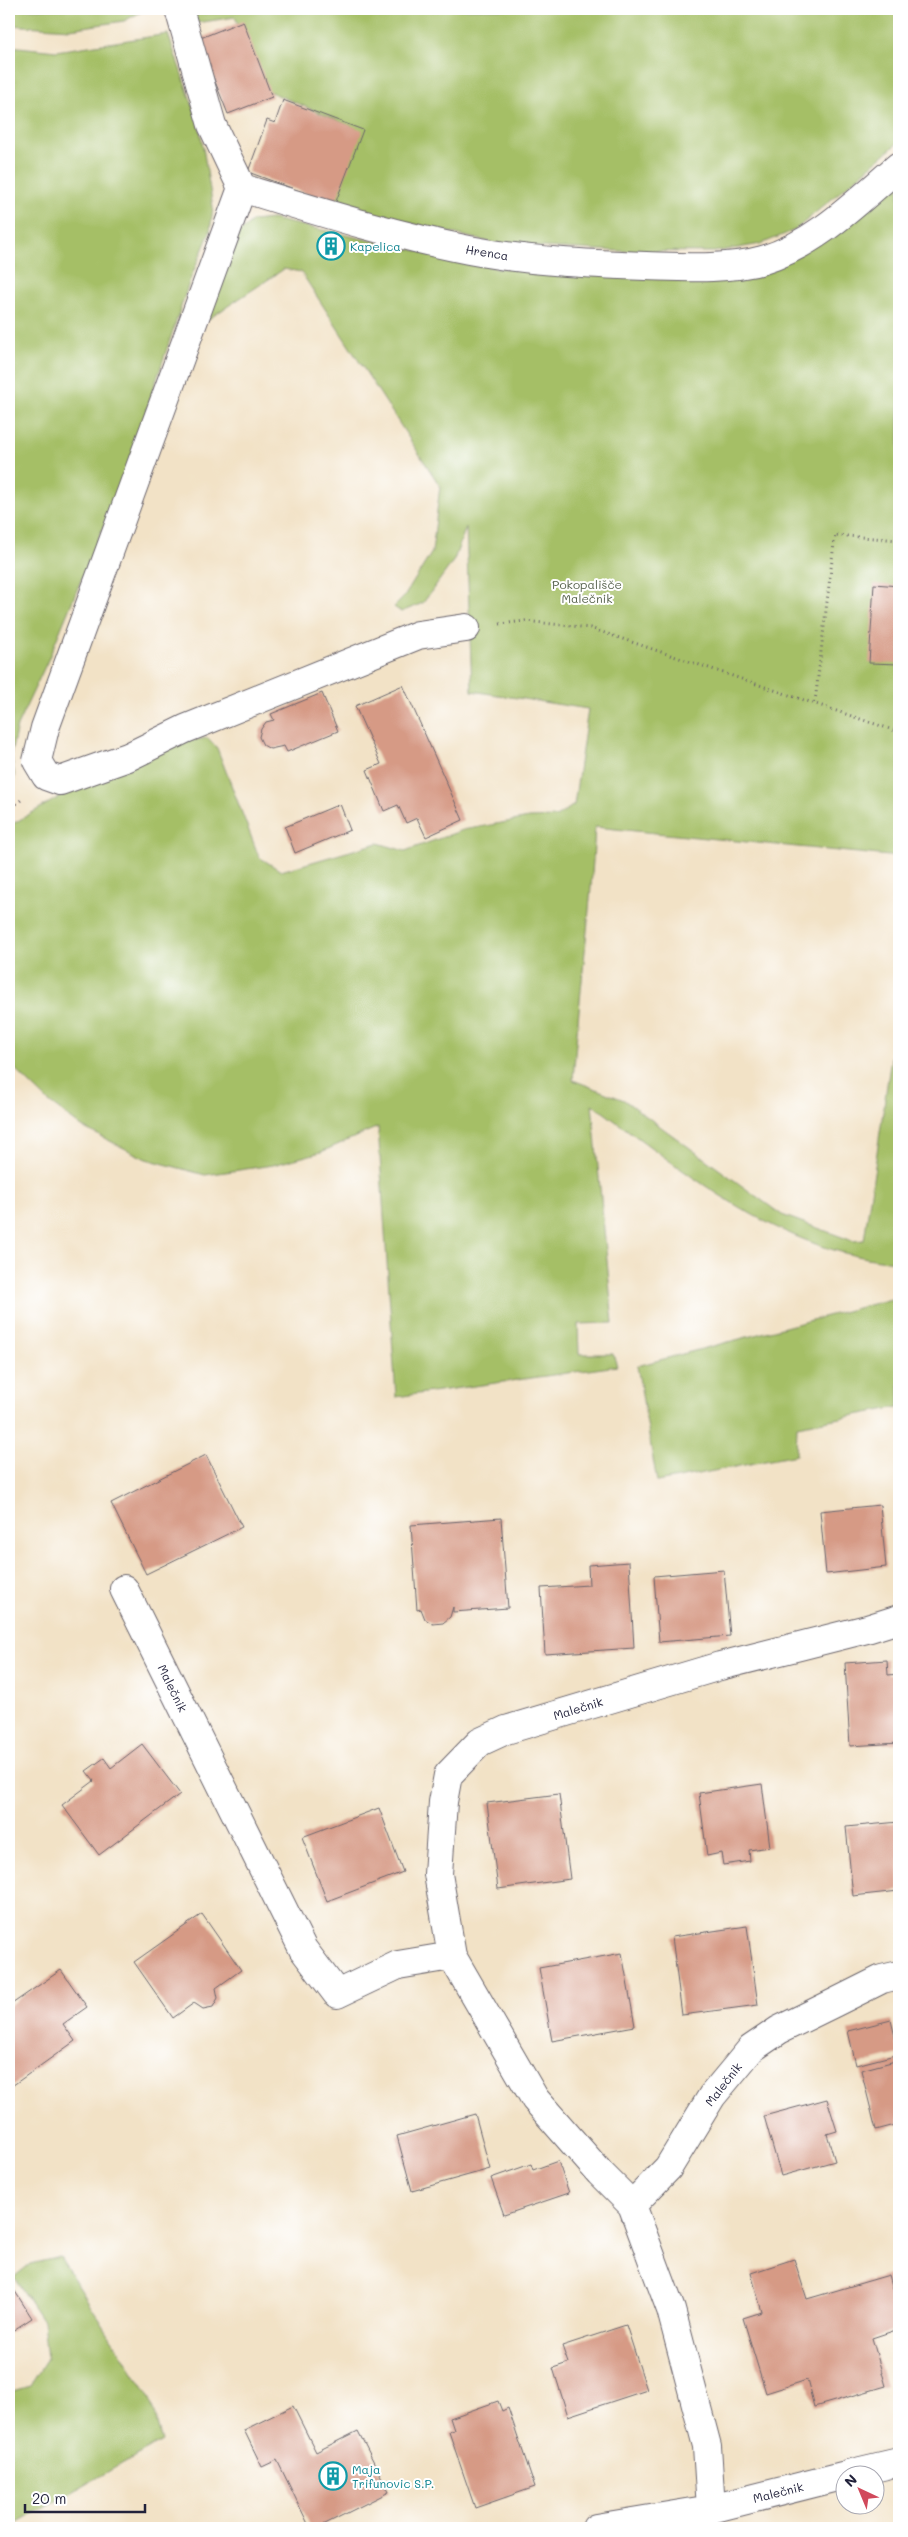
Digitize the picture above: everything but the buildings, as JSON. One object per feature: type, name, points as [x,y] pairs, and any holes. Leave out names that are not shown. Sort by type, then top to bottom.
[{"type":"street","points":[[179,9],[212,124],[242,188],[46,728],[37,761],[40,769],[46,776],[60,781],[128,757],[185,729],[418,635],[466,628]]},
{"type":"street","name":"Hrenca","points":[[242,188],[349,222],[470,250],[545,261],[704,267],[762,260],[806,241],[899,166]]},
{"type":"street","name":"Malečnik","points":[[124,1589],[303,1949],[337,1994],[398,1965],[452,1956]]},
{"type":"street","name":"Malečnik","points":[[711,2508],[707,2446],[671,2310],[632,2205],[600,2173],[535,2099],[452,1956],[438,1874],[443,1802],[448,1775],[480,1742],[506,1730],[720,1666],[867,1629],[899,1619]]},
{"type":"street","name":"Malečnik","points":[[632,2205],[668,2168],[712,2096],[751,2049],[780,2030],[826,2006],[882,1978],[899,1975]]},
{"type":"street","name":"Malečnik","points":[[886,2465],[899,2462]]},
{"type":"street","name":"Malečnik","points":[[596,2528],[711,2508],[836,2478]]},
{"type":"path","points":[[815,702],[835,535],[899,540]]},
{"type":"path","points":[[466,628],[526,621],[590,628],[815,702],[868,723],[899,732]]},
{"type":"green space","points":[[9,9],[147,9],[124,21],[70,29],[9,25]]},
{"type":"green space","points":[[192,9],[899,9],[899,142],[795,230],[761,244],[714,252],[618,251],[502,245],[334,205],[358,129],[268,91],[235,17],[197,23]]},
{"type":"green space","points":[[168,34],[199,124],[213,207],[210,232],[190,280],[125,474],[48,660],[17,726],[11,754],[15,777],[9,785],[9,46],[56,51]]},
{"type":"green space","name":"Pokopališče Malečnik","points":[[899,184],[899,857],[595,827],[591,891],[573,1080],[624,1100],[782,1215],[853,1241],[864,1240],[899,1004],[899,1262],[855,1256],[814,1243],[774,1226],[736,1205],[699,1181],[592,1104],[613,1323],[578,1324],[579,1354],[613,1354],[617,1366],[396,1397],[378,1127],[321,1152],[273,1165],[205,1175],[146,1159],[82,1127],[49,1102],[9,1063],[9,826],[80,785],[180,742],[208,738],[217,748],[259,857],[281,871],[378,843],[405,851],[463,830],[529,818],[556,817],[574,805],[588,709],[472,691],[466,527],[454,560],[423,603],[401,612],[394,607],[404,597],[432,552],[440,486],[301,272],[284,269],[207,320],[236,235],[253,221],[272,219],[496,268],[719,277]]},
{"type":"green space","points":[[899,1297],[899,1407],[797,1426],[796,1455],[657,1482],[637,1366]]},
{"type":"green space","points":[[60,2257],[150,2399],[162,2441],[9,2528],[9,2392],[30,2386],[47,2359],[43,2321],[14,2277],[30,2264]]},
{"type":"place","name":"Kapelica","points":[[331,246]]},
{"type":"place","name":"Maja Trifunovic S.P.","points":[[333,2476]]}]
